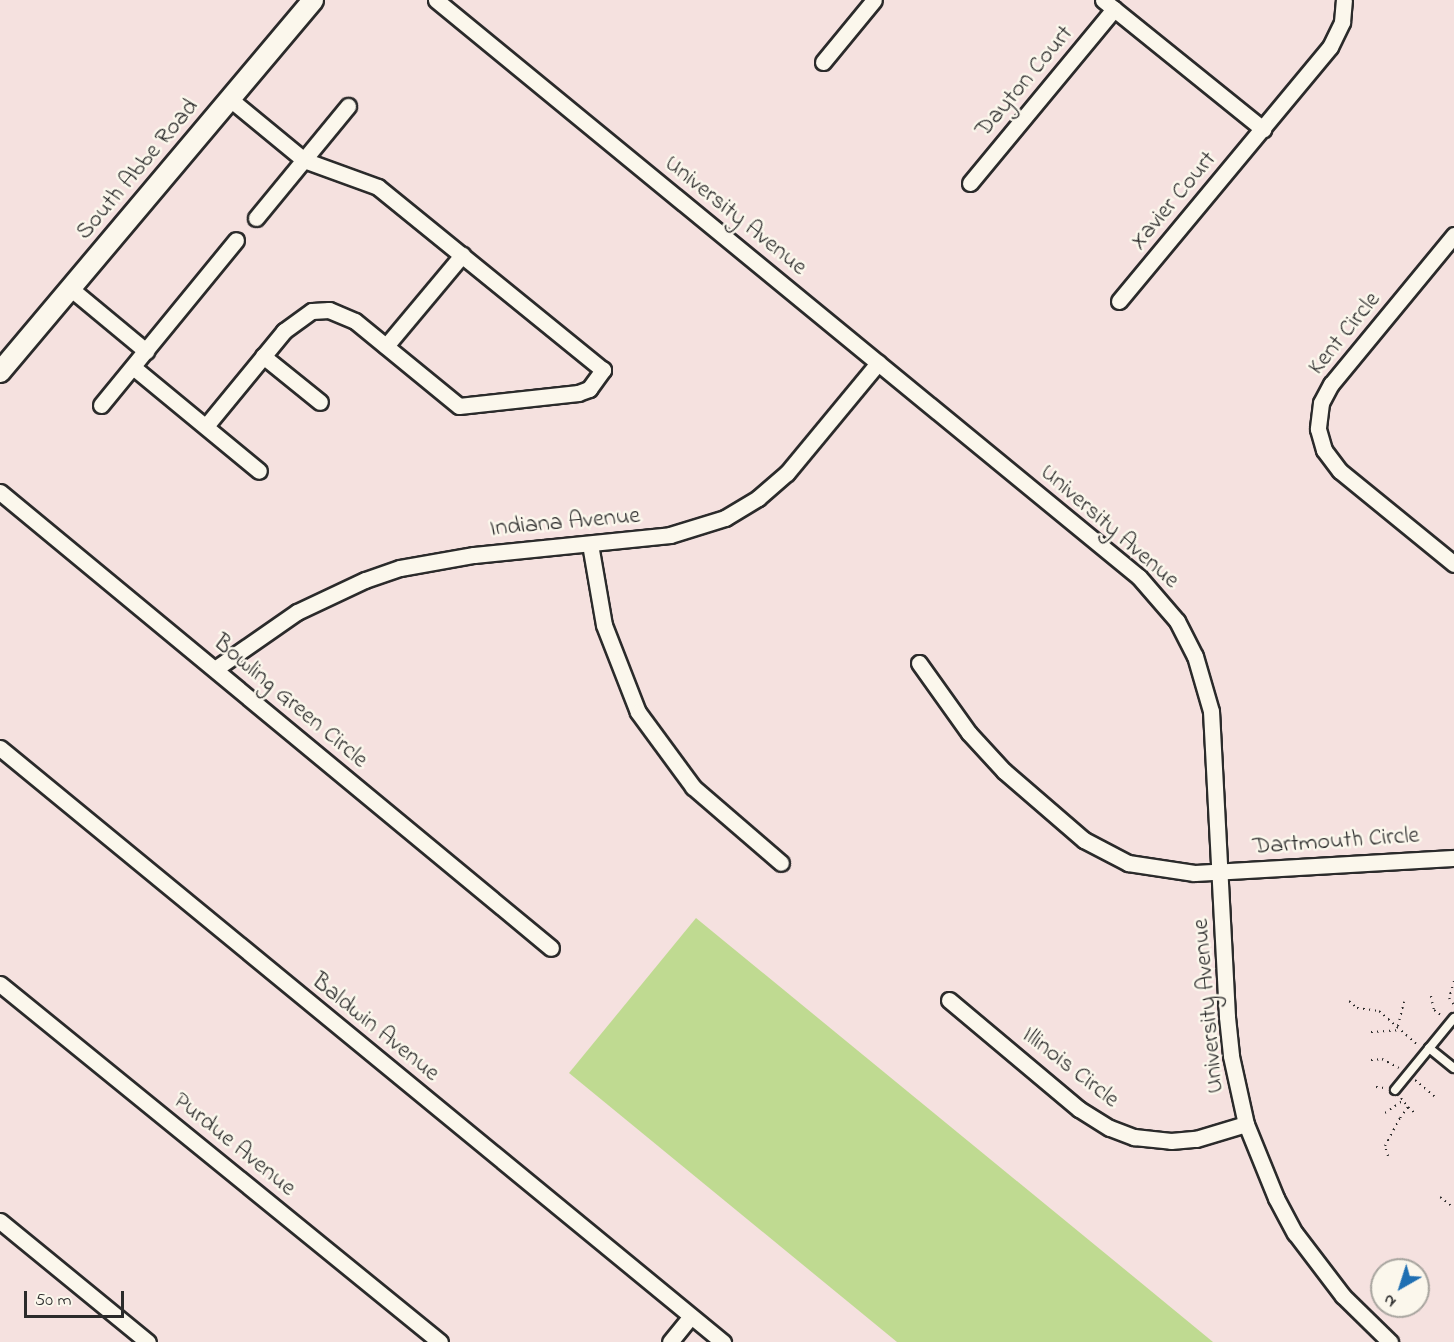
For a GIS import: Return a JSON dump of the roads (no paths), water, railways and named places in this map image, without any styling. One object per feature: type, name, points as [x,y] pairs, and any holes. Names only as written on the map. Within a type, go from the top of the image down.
[{"type":"street","name":"South Abbe Road","points":[[0,372],[314,0]]},
{"type":"street","name":"University Avenue","points":[[436,0],[1139,577],[1177,621],[1202,674],[1210,711],[1230,1046],[1246,1124],[1276,1198],[1295,1233],[1343,1296],[1390,1342]]},
{"type":"street","points":[[823,62],[874,0]]},
{"type":"street","name":"Xavier Court","points":[[1119,301],[1330,47],[1342,22],[1344,0]]},
{"type":"street","points":[[1108,5],[1263,129]]},
{"type":"street","name":"Dayton Court","points":[[970,183],[1108,5]]},
{"type":"street","points":[[206,426],[292,322],[320,311],[342,313],[459,406],[556,396],[589,389],[603,370],[378,187],[304,160],[230,99]]},
{"type":"street","points":[[256,218],[348,106]]},
{"type":"street","name":"Kent Circle","points":[[1454,236],[1326,393],[1318,429],[1324,450],[1340,471],[1454,564]]},
{"type":"street","points":[[102,405],[237,240]]},
{"type":"street","points":[[386,346],[462,255]]},
{"type":"street","points":[[70,288],[146,351]]},
{"type":"street","points":[[264,356],[321,402]]},
{"type":"street","name":"Indiana Avenue","points":[[215,669],[297,612],[374,577],[437,560],[689,531],[742,508],[787,473],[878,363]]},
{"type":"street","points":[[133,367],[259,471]]},
{"type":"street","name":"Bowling Green Circle","points":[[0,492],[551,948]]},
{"type":"street","points":[[590,544],[604,625],[638,712],[693,786],[781,863]]},
{"type":"street","name":"Dartmouth Circle","points":[[919,663],[969,733],[1004,771],[1084,840],[1144,867],[1177,873],[1220,872],[1454,858]]},
{"type":"street","name":"Baldwin Avenue","points":[[0,748],[723,1342]]},
{"type":"street","name":"Purdue Avenue","points":[[0,984],[440,1342]]},
{"type":"street","name":"Illinois Circle","points":[[949,1000],[1079,1108],[1110,1128],[1134,1137],[1171,1141],[1196,1139],[1246,1124]]},
{"type":"street","points":[[0,1221],[148,1342]]},
{"type":"street","points":[[670,1342],[691,1316]]},
{"type":"lane","points":[[1395,1090],[1454,1018]]},
{"type":"lane","points":[[1429,1048],[1454,1068]]}]
